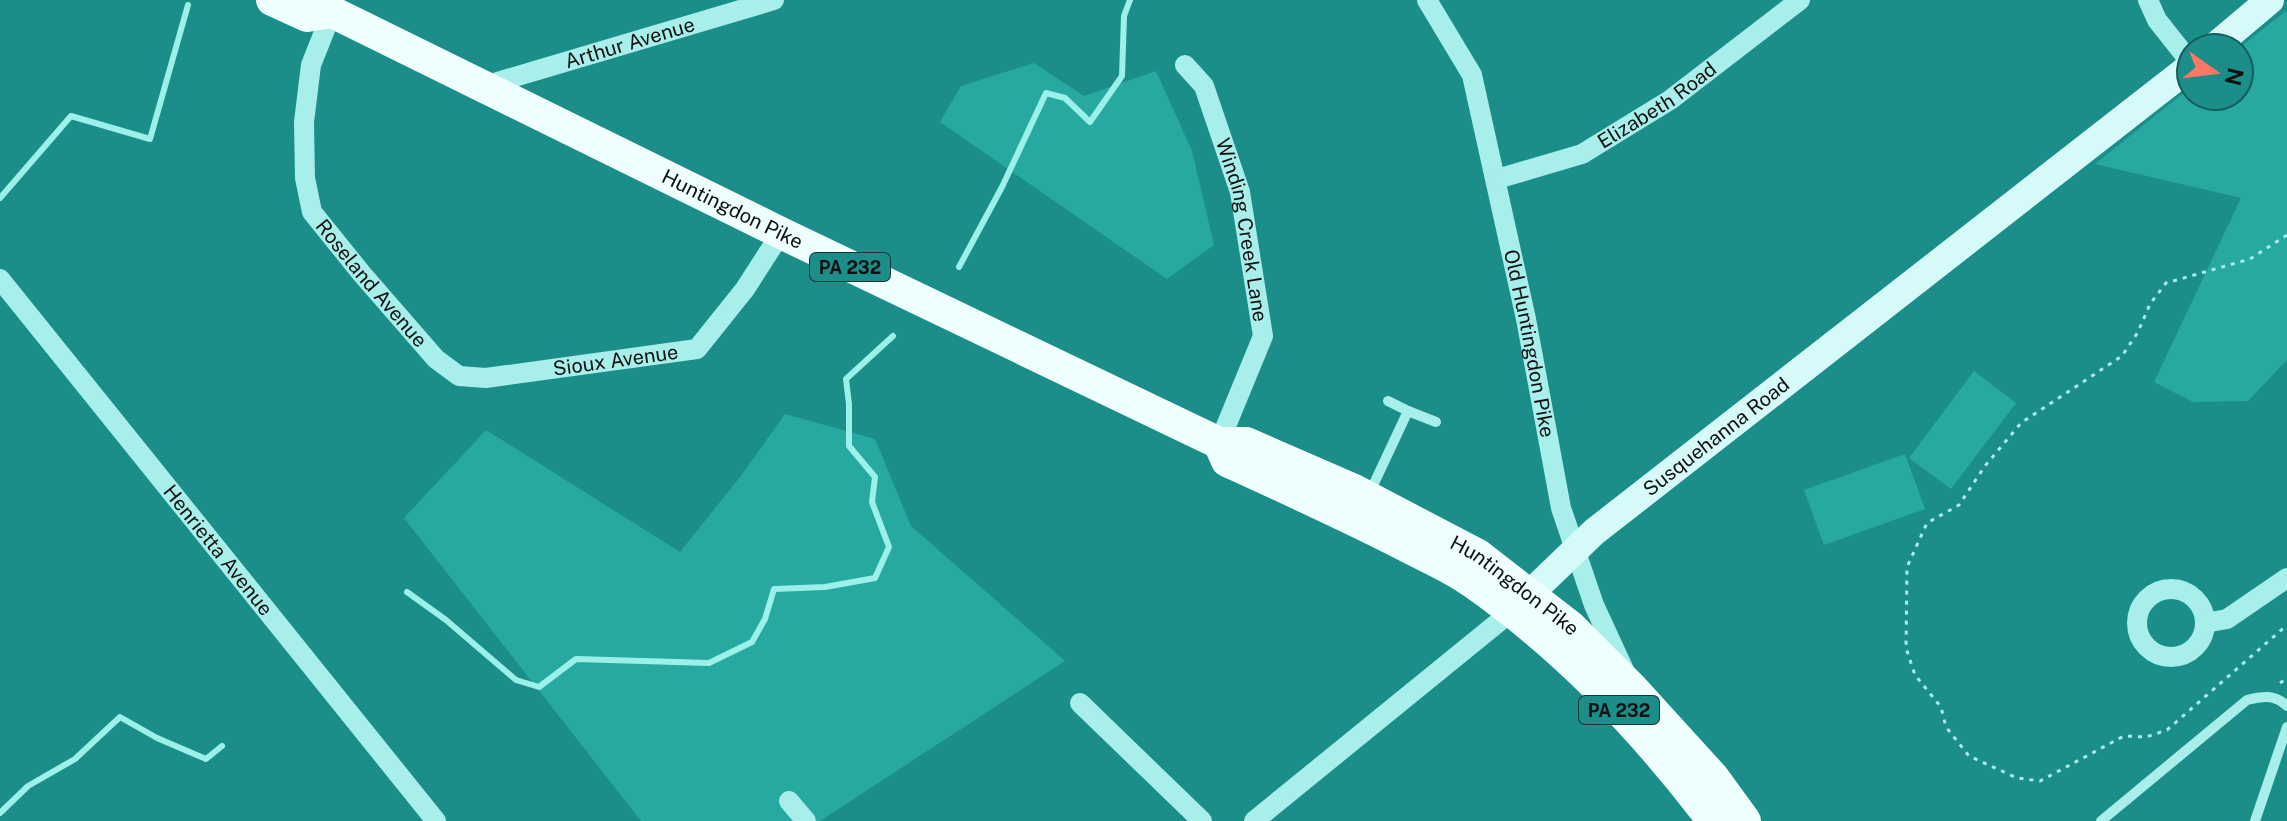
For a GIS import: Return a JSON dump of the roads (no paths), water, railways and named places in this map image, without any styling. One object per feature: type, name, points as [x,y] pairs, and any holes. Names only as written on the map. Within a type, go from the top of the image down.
[{"type":"main road","name":"Huntingdon Pike","points":[[272,0],[307,16],[327,6],[781,233],[1219,443],[1246,443],[1367,497],[1478,555],[1553,645],[1612,703],[1689,789],[1713,821]]},
{"type":"main road","points":[[2232,32],[2270,0]]},
{"type":"main road","name":"Susquehanna Road","points":[[1520,602],[1573,549],[2175,77]]},
{"type":"main road","name":"Huntingdon Pike","points":[[1219,443],[1227,461],[1347,515],[1470,580],[1571,627],[1713,777],[1745,821]]},
{"type":"street","name":"Old Huntingdon Pike","points":[[1427,0],[1472,75],[1526,319],[1561,508],[1594,605],[1632,688]]},
{"type":"street","name":"Elizabeth Road","points":[[1497,179],[1582,154],[1670,100],[1800,0]]},
{"type":"street","points":[[2148,0],[2157,20],[2175,43]]},
{"type":"street","name":"Arthur Avenue","points":[[484,86],[762,1]]},
{"type":"street","name":"Roseland Avenue","points":[[327,6],[311,65],[304,122],[305,178],[312,212],[436,359],[459,376],[486,378]]},
{"type":"street","name":"Winding Creek Lane","points":[[1185,65],[1204,86],[1240,192],[1263,336],[1219,443]]},
{"type":"street","name":"Sioux Avenue","points":[[486,378],[697,349],[745,289],[781,233]]},
{"type":"street","name":"Henrietta Avenue","points":[[0,279],[436,821]]},
{"type":"street","points":[[2205,623],[2227,619],[2287,578]]},
{"type":"street","name":"Susquehanna Road","points":[[1254,821],[1520,602]]},
{"type":"street","points":[[1080,703],[1202,821]]},
{"type":"street","points":[[789,801],[806,821]]},
{"type":"lane","points":[[1388,401],[1436,422]]},
{"type":"lane","points":[[1367,497],[1408,411]]},
{"type":"lane","points":[[2101,821],[2247,700],[2264,695],[2287,706]]},
{"type":"lane","points":[[2255,821],[2287,727]]},
{"type":"waterway","points":[[959,267],[1002,187],[1046,93],[1065,98],[1090,122],[1122,76],[1124,16],[1130,0]]},
{"type":"waterway","points":[[0,198],[71,116],[150,139],[188,5]]},
{"type":"waterway","points":[[407,592],[446,620],[516,680],[539,687],[576,659],[709,663],[752,642],[765,619],[774,589],[825,587],[875,578],[889,547],[872,502],[875,477],[849,446],[846,379],[893,336]]},
{"type":"waterway","points":[[0,813],[28,786],[75,759],[120,717],[157,738],[206,759],[222,746]]}]
